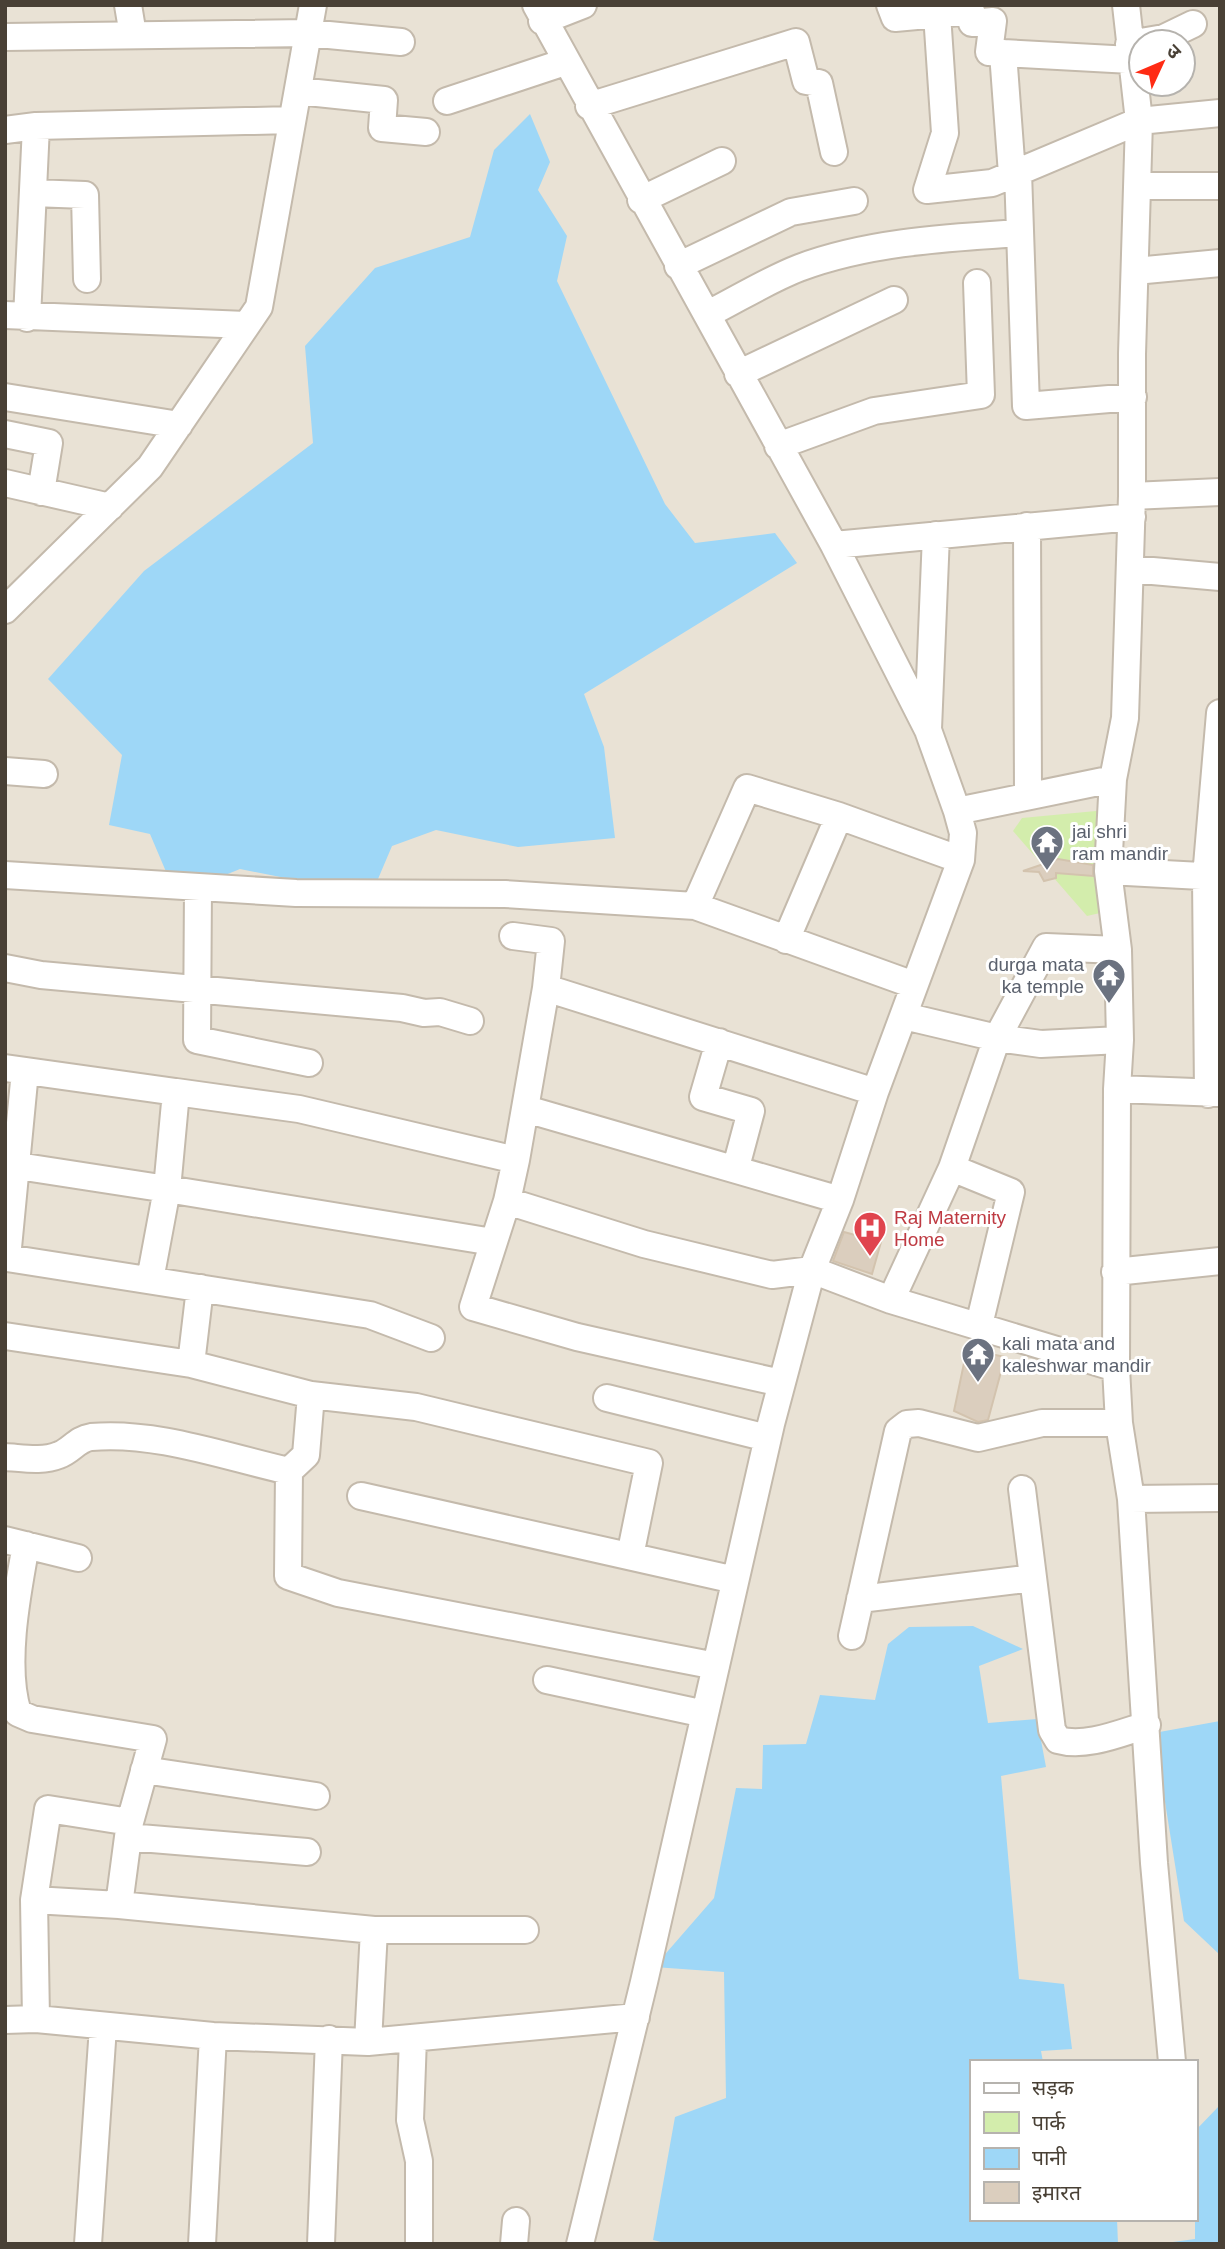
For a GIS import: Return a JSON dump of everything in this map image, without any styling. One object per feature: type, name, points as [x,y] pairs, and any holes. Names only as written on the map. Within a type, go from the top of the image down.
[{"type":"street","points":[[128,5],[133,35]]},
{"type":"street","points":[[5,610],[150,467],[258,307],[313,5]]},
{"type":"street","points":[[580,2244],[636,2017],[781,1383],[812,1269],[840,1200],[875,1092],[961,860],[963,833],[928,730],[834,545],[539,13],[583,5]]},
{"type":"street","points":[[890,5],[895,18],[971,10],[972,23],[993,21],[989,52],[1127,52]]},
{"type":"street","points":[[1126,5],[1128,28]]},
{"type":"street","points":[[937,14],[945,133],[927,190],[992,183],[1139,121],[1220,113]]},
{"type":"street","points":[[1184,28],[1193,24]]},
{"type":"street","points":[[5,37],[308,33],[401,42]]},
{"type":"street","points":[[589,106],[796,42],[806,81],[819,83],[834,152]]},
{"type":"street","points":[[1003,53],[1020,233],[1026,406]]},
{"type":"street","points":[[447,100],[565,62]]},
{"type":"street","points":[[298,91],[384,100],[382,128],[426,132]]},
{"type":"street","points":[[1136,98],[1139,121],[1138,186],[1125,718],[1112,779],[1108,871],[1118,950],[1120,1040],[1117,1088],[1116,1368],[1119,1423],[1131,1499],[1154,1863],[1172,2060]]},
{"type":"street","points":[[5,130],[36,126],[292,120]]},
{"type":"street","points":[[36,126],[33,193],[16,317],[246,325]]},
{"type":"street","points":[[641,200],[722,161]]},
{"type":"street","points":[[1138,186],[1220,186]]},
{"type":"street","points":[[33,193],[85,195],[87,279]]},
{"type":"street","points":[[678,267],[791,212],[854,201]]},
{"type":"street","points":[[708,314],[799,268],[855,252],[953,237],[1020,233]]},
{"type":"street","points":[[1135,271],[1220,263]]},
{"type":"street","points":[[977,283],[981,395]]},
{"type":"street","points":[[738,374],[894,300]]},
{"type":"street","points":[[778,446],[874,411],[981,395],[1026,406],[1132,397]]},
{"type":"street","points":[[5,397],[179,425]]},
{"type":"street","points":[[5,434],[49,443],[41,492]]},
{"type":"street","points":[[5,484],[110,507]]},
{"type":"street","points":[[834,545],[1027,526],[1220,492]]},
{"type":"street","points":[[1027,526],[1028,794]]},
{"type":"street","points":[[928,730],[936,535]]},
{"type":"street","points":[[1130,569],[1220,577]]},
{"type":"street","points":[[1117,1088],[1214,1093],[1213,877],[1220,713]]},
{"type":"street","points":[[5,771],[44,774]]},
{"type":"street","points":[[957,811],[1028,794],[1112,779]]},
{"type":"street","points":[[695,906],[747,788],[839,816],[961,860]]},
{"type":"street","points":[[786,940],[839,816]]},
{"type":"street","points":[[1108,871],[1213,877]]},
{"type":"street","points":[[5,875],[296,893],[505,894],[695,906],[914,985]]},
{"type":"street","points":[[198,887],[197,1040],[309,1063]]},
{"type":"street","points":[[513,936],[551,941],[547,988],[507,1201],[473,1307],[577,1337],[781,1383]]},
{"type":"street","points":[[891,1300],[952,1168],[997,1038],[1046,947],[1118,950]]},
{"type":"street","points":[[5,968],[41,975],[402,1008],[424,1013],[440,1012],[470,1021]]},
{"type":"street","points":[[547,988],[875,1092]]},
{"type":"street","points":[[904,1016],[997,1038],[1041,1044],[1120,1040]]},
{"type":"street","points":[[719,1042],[703,1097],[751,1111],[736,1167]]},
{"type":"street","points":[[431,1338],[370,1315],[6,1258],[15,1070],[299,1109],[516,1160]]},
{"type":"street","points":[[150,1280],[167,1189],[176,1092]]},
{"type":"street","points":[[526,1109],[736,1167],[840,1200]]},
{"type":"street","points":[[10,1165],[494,1242]]},
{"type":"street","points":[[952,1168],[1011,1192],[979,1325]]},
{"type":"street","points":[[507,1201],[644,1244],[772,1275],[812,1269],[891,1300],[1116,1368]]},
{"type":"street","points":[[1115,1272],[1220,1261]]},
{"type":"street","points":[[191,1364],[200,1288]]},
{"type":"street","points":[[5,1336],[191,1364],[311,1395],[416,1407],[649,1463],[630,1556]]},
{"type":"street","points":[[311,1395],[306,1455],[289,1471],[288,1576],[338,1593],[716,1667]]},
{"type":"street","points":[[607,1398],[767,1438]]},
{"type":"street","points":[[852,1636],[898,1431],[907,1424],[919,1423],[978,1438],[1042,1423],[1119,1423]]},
{"type":"street","points":[[5,1457],[47,1459],[62,1454],[73,1444],[88,1437],[118,1438],[153,1441],[289,1471]]},
{"type":"street","points":[[1022,1489],[1052,1730],[1058,1740],[1087,1741],[1147,1725]]},
{"type":"street","points":[[361,1496],[735,1580]]},
{"type":"street","points":[[1131,1499],[1220,1498]]},
{"type":"street","points":[[78,1558],[16,1543],[9,1608],[13,1698],[18,1713],[32,1719],[153,1738],[129,1830],[119,1905]]},
{"type":"street","points":[[860,1599],[1033,1578]]},
{"type":"street","points":[[547,1681],[705,1714]]},
{"type":"street","points":[[144,1770],[316,1796]]},
{"type":"street","points":[[36,2020],[34,1900],[48,1809],[129,1830],[307,1852]]},
{"type":"street","points":[[34,1900],[119,1905],[373,1930],[526,1930]]},
{"type":"street","points":[[368,2042],[373,1930]]},
{"type":"street","points":[[5,2020],[36,2020],[213,2036],[368,2042],[636,2017]]},
{"type":"street","points":[[88,2244],[103,2027]]},
{"type":"street","points":[[202,2244],[213,2036]]},
{"type":"street","points":[[413,2038],[410,2120],[419,2161],[419,2244]]},
{"type":"street","points":[[321,2244],[329,2039]]},
{"type":"shaded area","points":[[5,5],[1220,5],[1220,2244],[5,2244]]},
{"type":"green space","points":[[1117,809],[1100,913],[1087,916],[1013,831],[1022,818]]},
{"type":"water","points":[[530,114],[550,162],[538,190],[567,236],[557,281],[665,504],[695,543],[775,533],[797,563],[584,694],[604,747],[615,838],[518,847],[436,830],[392,846],[378,879],[326,886],[240,869],[203,884],[167,874],[150,834],[109,825],[122,755],[48,679],[144,571],[313,443],[305,346],[375,268],[470,237],[494,150]]},
{"type":"water","points":[[973,1626],[1023,1649],[979,1666],[988,1723],[1037,1719],[1046,1767],[1001,1776],[1019,1979],[1064,1984],[1072,2049],[1041,2051],[1043,2060],[970,2060],[970,2221],[1117,2221],[1118,2244],[669,2244],[653,2240],[675,2117],[726,2098],[724,1972],[654,1967],[714,1898],[736,1788],[762,1789],[763,1745],[806,1744],[820,1695],[875,1700],[888,1644],[909,1627]]},
{"type":"water","points":[[1220,1721],[1220,1955],[1184,1921],[1154,1733]]},
{"type":"water","points":[[1220,2105],[1220,2244],[1158,2244],[1195,2239],[1197,2129]]},
{"type":"building","points":[[1058,859],[1093,865],[1093,876],[1056,873],[1056,878],[1044,881],[1039,872],[1023,871]]},
{"type":"building","points":[[844,1232],[881,1242],[872,1274],[833,1261]]},
{"type":"building","name":"kali mata and kaleshwar mandir","points":[[967,1349],[1005,1357],[988,1420],[978,1422],[954,1411]]},
{"type":"place","name":"jai shri ram mandir","points":[[1047,872]]},
{"type":"place","name":"durga mata ka temple","points":[[1109,1005]]},
{"type":"place","name":"Raj Maternity Home","points":[[870,1258]]},
{"type":"place","name":"kali mata and kaleshwar mandir","points":[[978,1384]]}]
